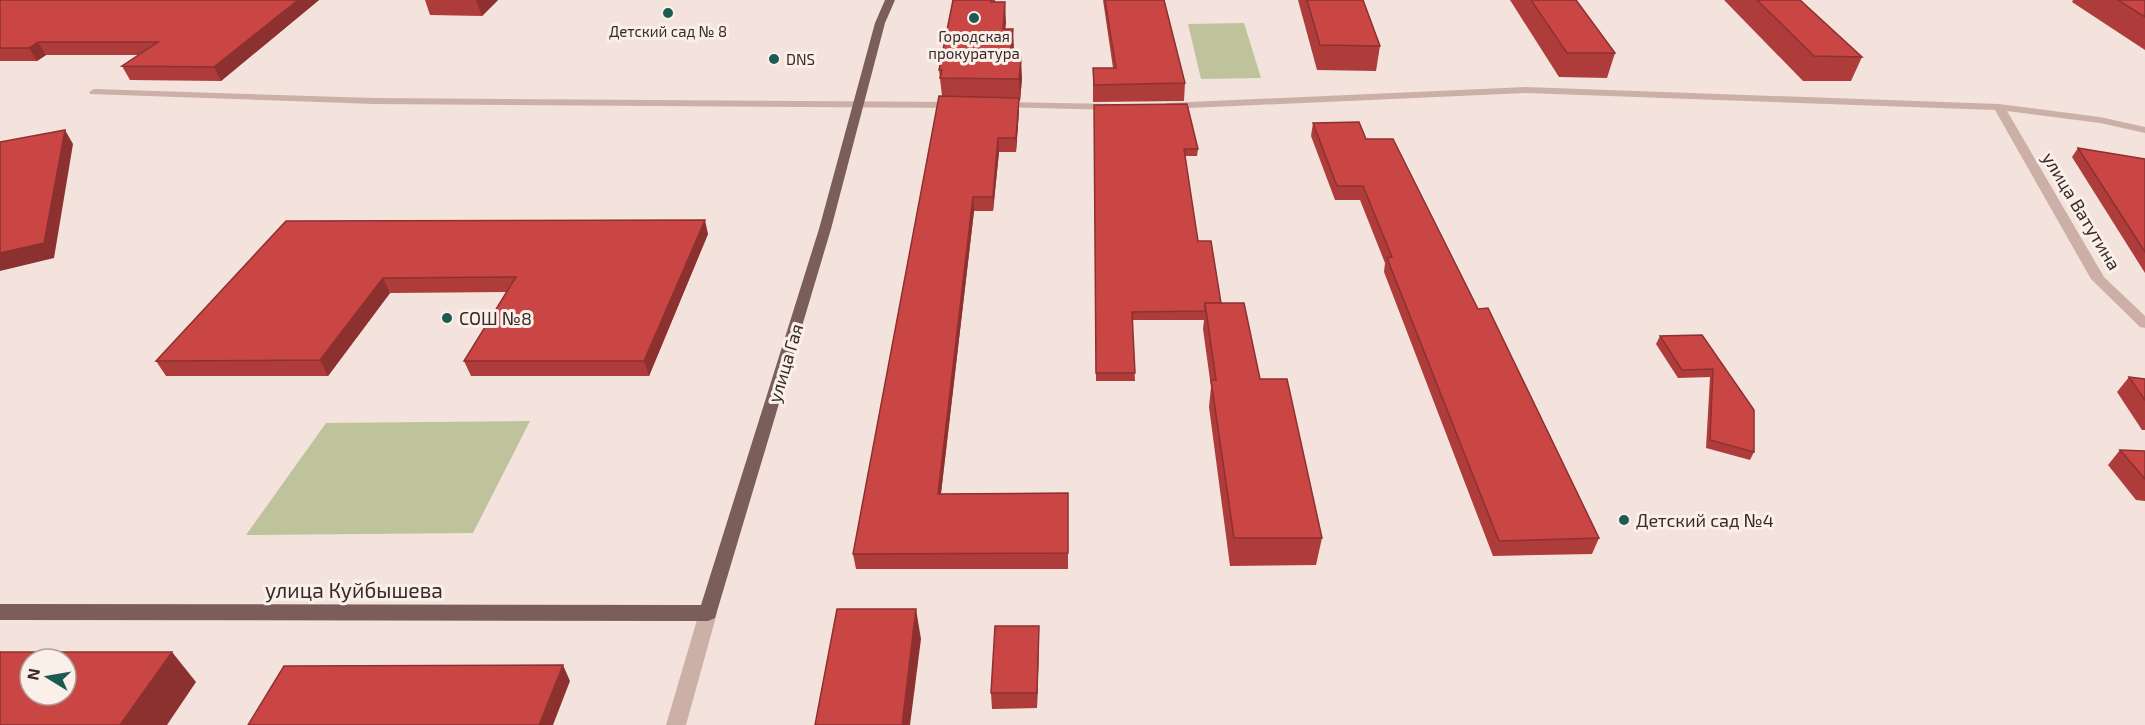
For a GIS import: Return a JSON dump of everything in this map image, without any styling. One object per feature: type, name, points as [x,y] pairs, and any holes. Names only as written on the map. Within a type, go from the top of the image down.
[{"type":"main road","name":"улица Гая","points":[[708,613],[825,229],[880,23],[890,0]]},
{"type":"main road","name":"улица Куйбышева","points":[[0,612],[708,613]]},
{"type":"street","points":[[1158,107],[1526,90],[1999,106],[2100,120],[2145,130]]},
{"type":"street","points":[[94,92],[410,102],[860,103],[1123,108]]},
{"type":"street","name":"улица Ватутина","points":[[1999,106],[2098,279],[2145,324]]},
{"type":"street","name":"улица Гая","points":[[676,725],[708,613]]},
{"type":"green space","points":[[1244,23],[1261,78],[1201,79],[1188,24]]},
{"type":"green space","points":[[530,421],[473,533],[246,535],[326,423]]},
{"type":"building","points":[[0,0],[298,0],[214,67],[122,66],[158,42],[38,42],[29,48],[0,48]]},
{"type":"building","points":[[953,0],[1005,2],[1003,29],[1013,29],[1010,57],[1021,57],[1019,79],[940,78],[942,70],[939,70]]},
{"type":"building","points":[[1105,0],[1164,0],[1185,83],[1094,85],[1093,68],[1116,68]]},
{"type":"building","points":[[1307,0],[1363,0],[1380,46],[1320,45]]},
{"type":"building","points":[[1531,0],[1576,0],[1615,53],[1567,53]]},
{"type":"building","points":[[1757,0],[1800,0],[1862,57],[1814,56]]},
{"type":"building","points":[[2118,0],[2145,0],[2145,17]]},
{"type":"building","points":[[939,96],[1019,98],[1016,138],[998,138],[993,197],[973,197],[938,494],[1068,493],[1068,553],[853,554]]},
{"type":"building","points":[[1187,104],[1198,149],[1184,149],[1198,241],[1211,241],[1221,303],[1205,303],[1205,311],[1132,312],[1135,373],[1096,373],[1094,105]]},
{"type":"building","points":[[1359,122],[1366,139],[1393,139],[1478,309],[1488,308],[1599,538],[1499,541],[1387,258],[1392,257],[1363,186],[1337,186],[1313,123]]},
{"type":"building","points":[[65,130],[44,243],[0,253],[0,142]]},
{"type":"building","points":[[2078,148],[2145,159],[2145,252]]},
{"type":"building","points":[[705,220],[644,361],[464,361],[516,277],[383,278],[320,360],[156,361],[286,221]]},
{"type":"building","points":[[1205,303],[1244,303],[1260,379],[1287,379],[1322,538],[1234,538],[1211,380],[1216,380]]},
{"type":"building","points":[[1702,335],[1754,410],[1754,452],[1710,440],[1713,369],[1682,370],[1660,336]]},
{"type":"building","points":[[2129,377],[2145,379],[2145,400]]},
{"type":"building","points":[[2120,450],[2145,451],[2145,479]]},
{"type":"building","points":[[837,609],[916,609],[902,725],[815,725]]},
{"type":"building","points":[[995,626],[1039,626],[1037,693],[991,693]]},
{"type":"building","points":[[0,652],[18,652],[18,707],[78,707],[78,652],[172,652],[120,725],[0,725]]},
{"type":"building","points":[[563,665],[539,725],[248,725],[284,666]]},
{"type":"place","name":"Детский сад № 8","points":[[668,13]]},
{"type":"place","name":"Городская прокуратура","points":[[974,18]]},
{"type":"place","name":"DNS","points":[[774,59]]},
{"type":"place","name":"СОШ №8","points":[[447,318]]},
{"type":"place","name":"Детский сад №4","points":[[1624,520]]}]
